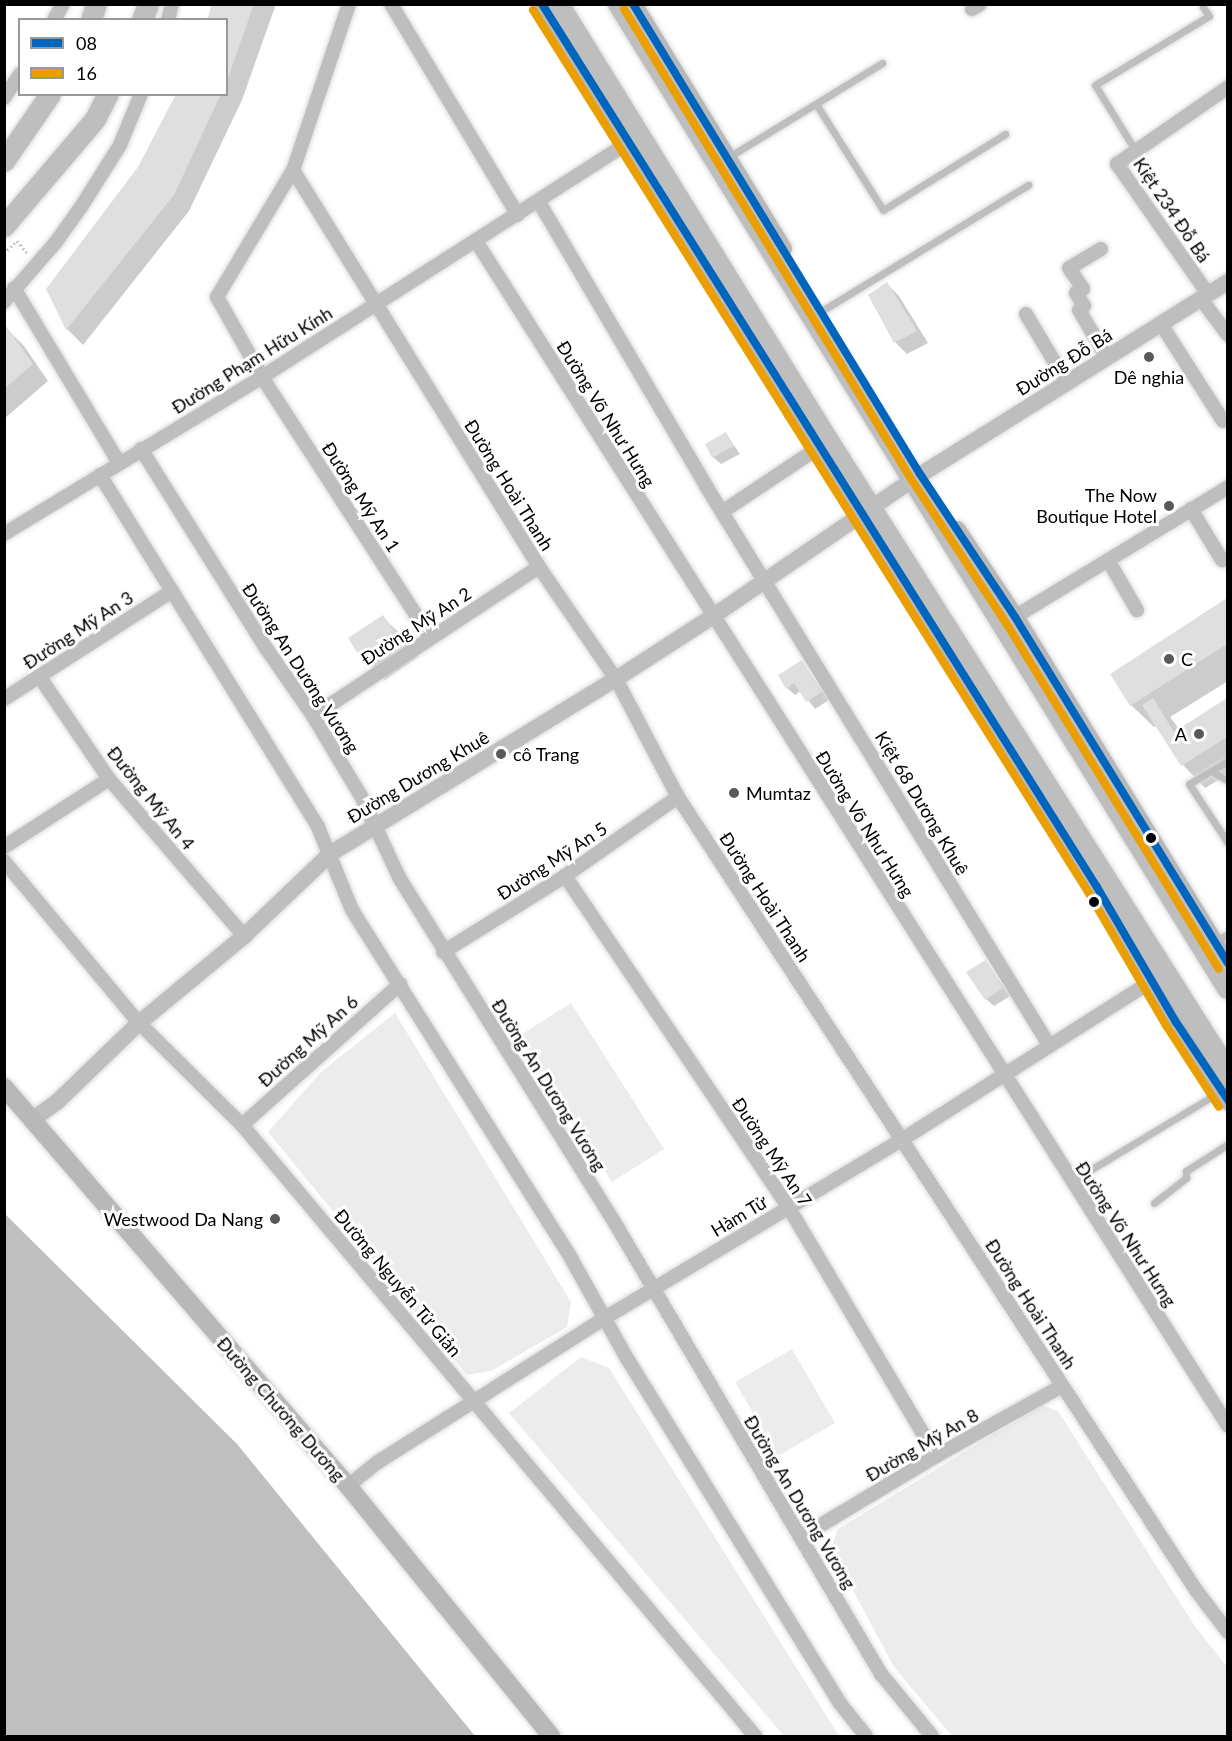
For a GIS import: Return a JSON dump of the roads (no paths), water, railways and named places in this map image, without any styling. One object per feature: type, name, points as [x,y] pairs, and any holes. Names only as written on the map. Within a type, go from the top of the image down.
[{"type":"highway","points":[[558,4],[823,433],[867,511],[1225,1088]]},
{"type":"highway","points":[[619,4],[723,161],[916,477],[934,515],[1009,621],[1215,942],[1227,988]]},
{"type":"main road","points":[[542,4],[818,448],[867,511]]},
{"type":"main road","points":[[633,4],[723,161]]},
{"type":"main road","points":[[4,161],[49,96]]},
{"type":"main road","points":[[11,234],[95,119],[107,96]]},
{"type":"main road","points":[[916,477],[1009,621]]},
{"type":"main road","points":[[1215,942],[1227,964]]},
{"type":"main road","name":"Đường Chương Dương","points":[[4,1088],[348,1486],[551,1737]]},
{"type":"street","points":[[55,18],[63,4]]},
{"type":"street","points":[[293,170],[349,4]]},
{"type":"street","points":[[391,4],[518,215]]},
{"type":"street","points":[[4,98],[18,78]]},
{"type":"street","name":"Kiệt 234 Đỗ Bá","points":[[1205,297],[1117,164],[1227,87]]},
{"type":"street","points":[[4,302],[56,242],[81,207],[120,145],[140,96]]},
{"type":"street","name":"Đường Phạm Hữu Kính","points":[[4,534],[262,377],[627,144]]},
{"type":"street","name":"Đường Hoài Thanh","points":[[293,170],[539,567],[616,679],[678,797],[1196,1590],[1227,1632]]},
{"type":"street","name":"Đường Mỹ An 1","points":[[293,170],[217,297],[262,377],[430,638]]},
{"type":"street","points":[[539,202],[765,581]]},
{"type":"street","name":"Đường Võ Như Hưng","points":[[476,241],[712,617],[1071,1181],[1225,1418]]},
{"type":"street","points":[[1101,249],[1069,268],[1083,289],[1076,293],[1084,306],[1079,310],[1107,358]]},
{"type":"street","name":"Đường Đỗ Bá","points":[[867,511],[916,477],[1227,282]]},
{"type":"street","points":[[14,288],[119,463]]},
{"type":"street","points":[[1205,297],[1227,335]]},
{"type":"street","points":[[1026,314],[1067,383]]},
{"type":"street","points":[[1161,324],[1223,421]]},
{"type":"street","points":[[722,512],[818,448]]},
{"type":"street","name":"Đường An Dương Vương","points":[[141,449],[266,648],[313,716],[375,825],[399,879],[654,1289],[676,1330],[881,1674],[932,1737]]},
{"type":"street","points":[[100,475],[318,827],[352,910],[572,1260],[628,1360],[839,1702],[866,1737]]},
{"type":"street","points":[[1009,621],[1227,487]]},
{"type":"street","points":[[1191,509],[1222,561]]},
{"type":"street","name":"Đường Dương Khuê","points":[[32,1120],[58,1101],[139,1023],[244,936],[330,854],[616,679],[712,617],[867,511]]},
{"type":"street","points":[[1108,560],[1137,610]]},
{"type":"street","name":"Đường Mỹ An 2","points":[[313,716],[539,567]]},
{"type":"street","name":"Kiệt 68 Dương Khuê","points":[[765,581],[1049,1045]]},
{"type":"street","name":"Đường Mỹ An 3","points":[[4,699],[172,591]]},
{"type":"street","name":"Đường Mỹ An 4","points":[[39,676],[109,779],[244,936]]},
{"type":"street","points":[[4,847],[109,779]]},
{"type":"street","name":"Đường Mỹ An 5","points":[[443,952],[565,876],[678,797]]},
{"type":"street","name":"Đường Nguyễn Tử Giản","points":[[4,861],[139,1023],[242,1125],[755,1737]]},
{"type":"street","name":"Đường Mỹ An 7","points":[[565,876],[789,1208],[936,1456]]},
{"type":"street","name":"Hàm Tử","points":[[348,1486],[378,1462],[605,1318],[903,1139],[1158,977]]},
{"type":"street","name":"Đường Mỹ An 6","points":[[242,1125],[400,984]]},
{"type":"street","name":"Đường Mỹ An 8","points":[[801,1537],[936,1456],[1062,1386]]},
{"type":"lane","name":"Kiệt 234 Đỗ Bá","points":[[1135,150],[1095,85],[1209,16],[1203,7]]},
{"type":"lane","points":[[723,161],[882,63]]},
{"type":"lane","points":[[816,104],[883,210],[1005,134]]},
{"type":"lane","points":[[817,314],[1028,185]]},
{"type":"lane","points":[[1227,760],[1189,784],[1227,843]]},
{"type":"lane","points":[[1211,771],[1227,781]]},
{"type":"lane","points":[[1071,1181],[1225,1088]]},
{"type":"lane","points":[[1154,1203],[1186,1178],[1186,1172],[1227,1144]]},
{"type":"place","name":"Dê nghia","points":[[1149,357]]},
{"type":"place","name":"The Now Boutique Hotel","points":[[1169,506]]},
{"type":"place","name":"C","points":[[1169,659]]},
{"type":"place","name":"A","points":[[1199,734]]},
{"type":"place","name":"cô Trang","points":[[501,754]]},
{"type":"place","name":"Mumtaz","points":[[734,793]]},
{"type":"place","name":"Westwood Da Nang","points":[[275,1219]]}]
